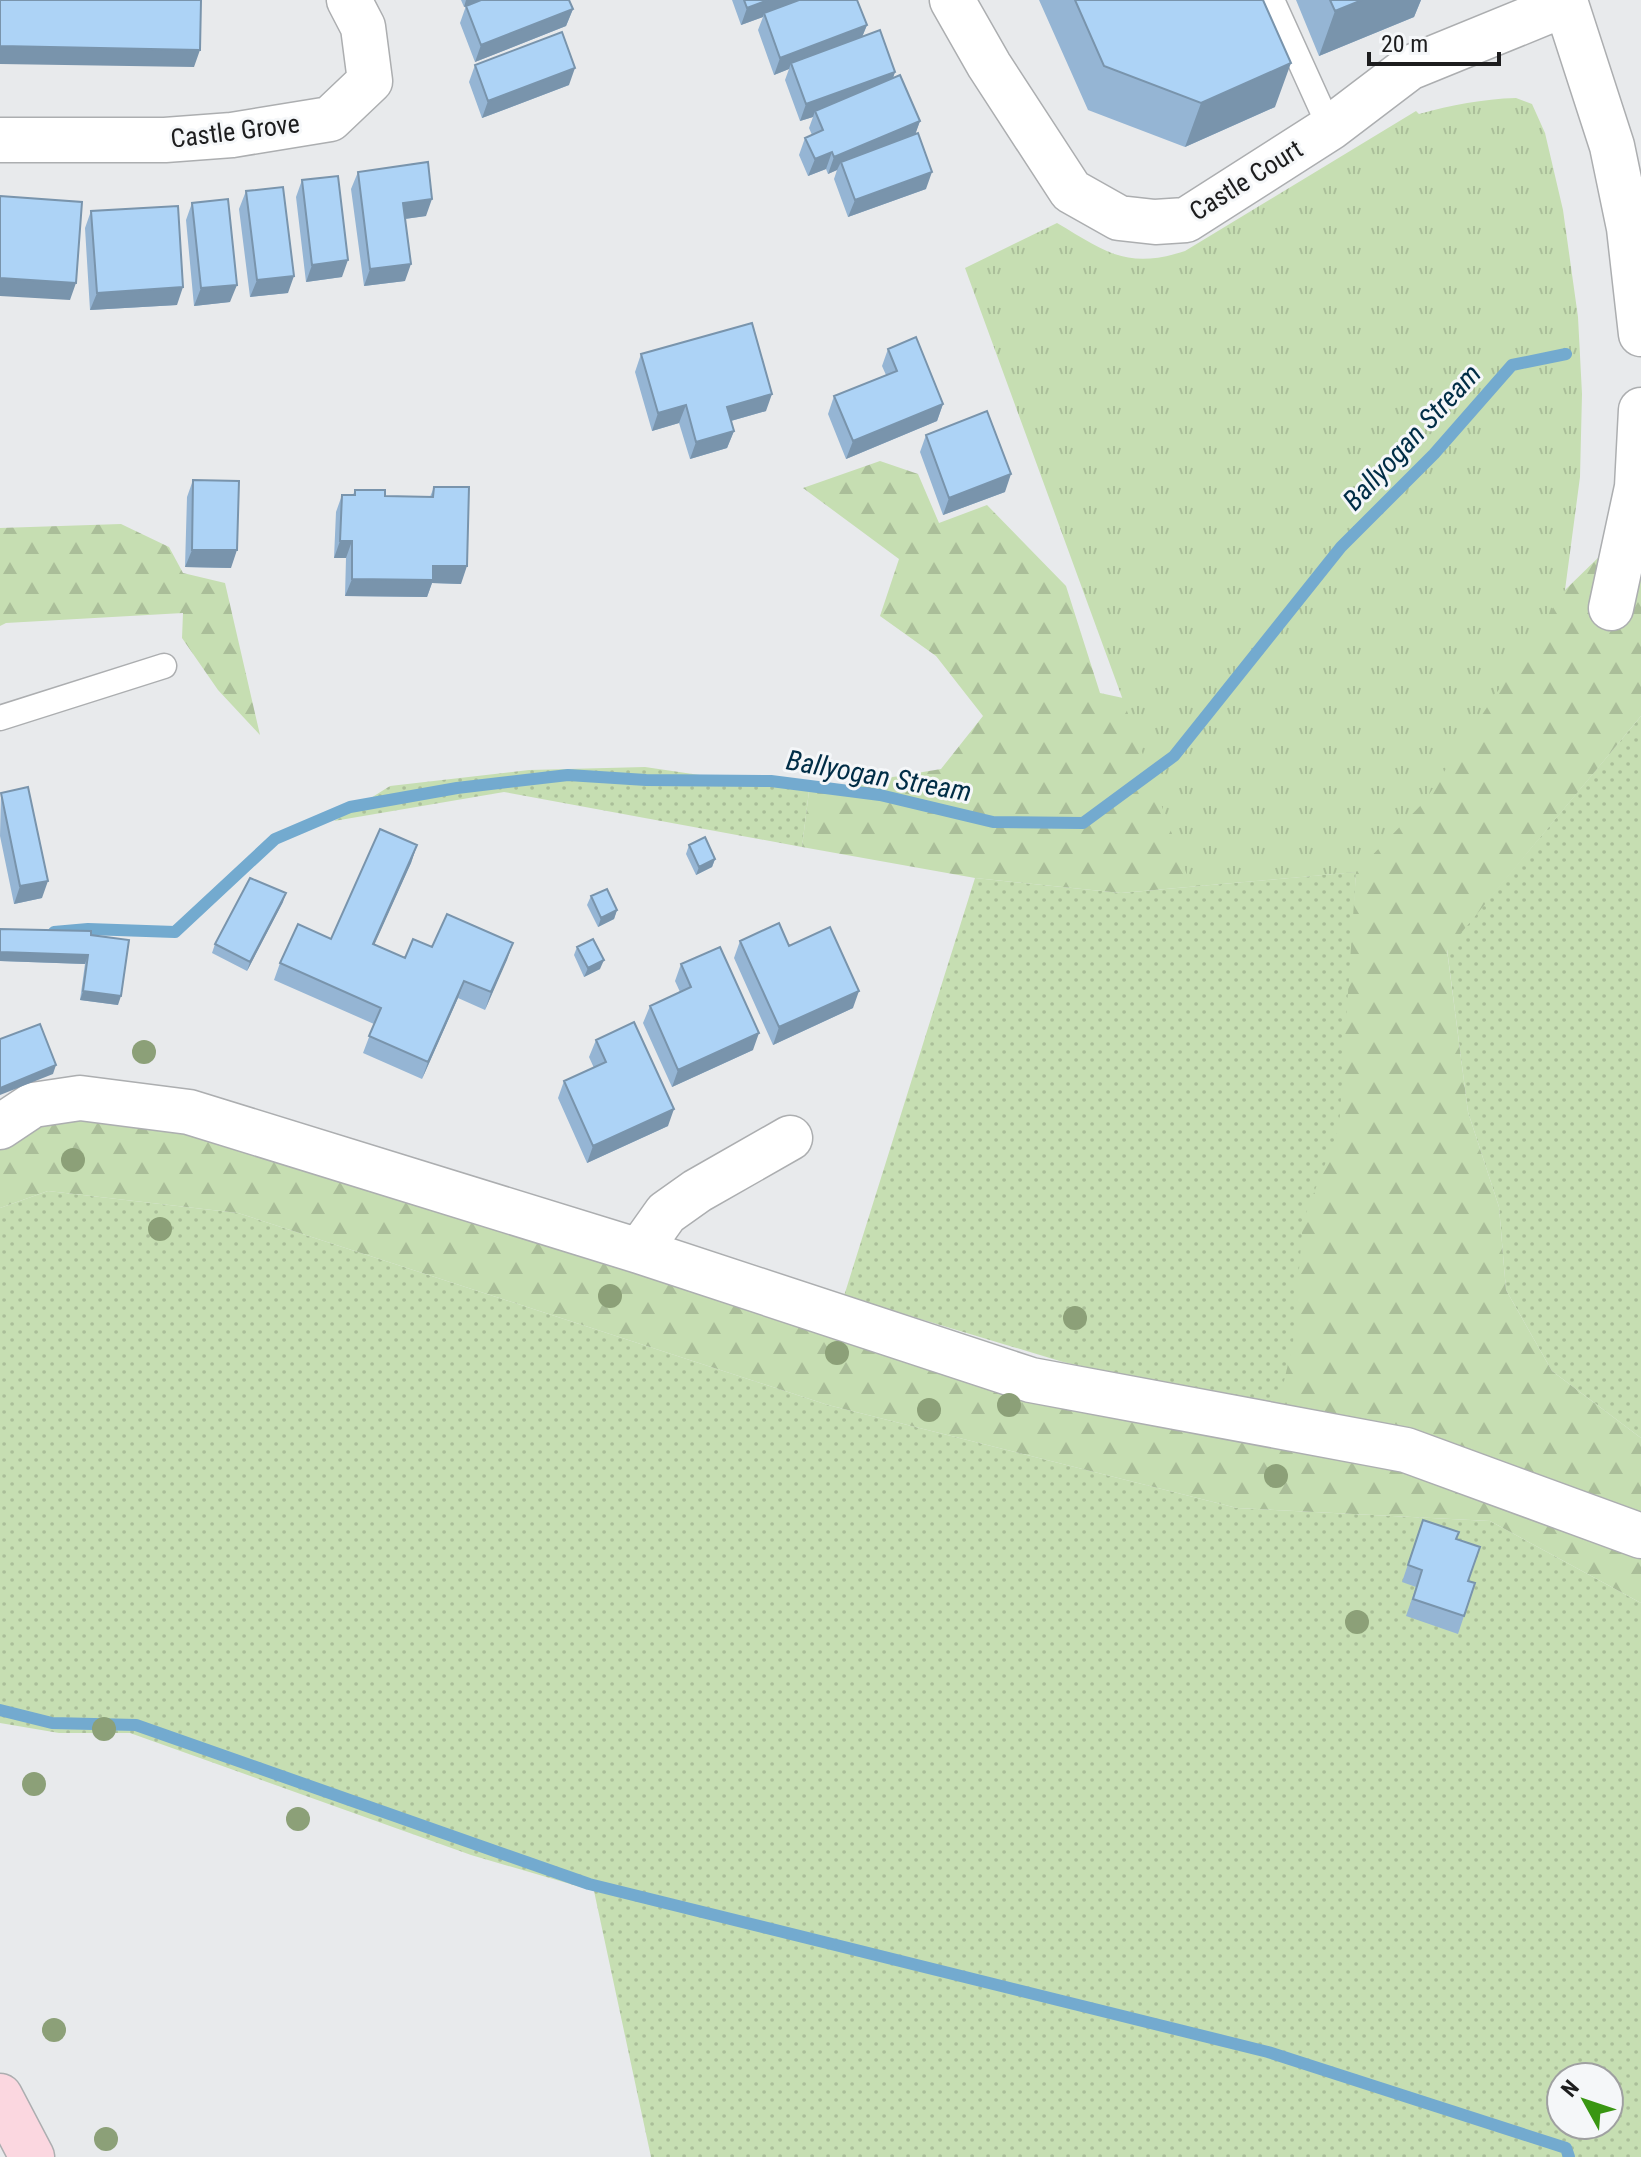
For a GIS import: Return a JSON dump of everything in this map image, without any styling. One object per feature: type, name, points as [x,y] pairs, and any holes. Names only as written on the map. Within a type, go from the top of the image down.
[{"type":"street","name":"Castle Grove","points":[[0,140],[179,139],[232,135],[330,119],[370,81],[363,27],[349,0]]},
{"type":"street","name":"Castle Court","points":[[952,0],[989,65],[1071,191],[1119,218],[1155,222],[1186,220],[1330,128],[1409,68],[1565,2]]},
{"type":"street","points":[[1565,2],[1612,146],[1629,228],[1641,334]]},
{"type":"street","points":[[1611,608],[1637,487],[1641,410]]},
{"type":"street","points":[[0,1127],[33,1105],[80,1098],[189,1112],[639,1251],[1031,1380],[1406,1450],[1641,1536]]},
{"type":"street","points":[[639,1251],[666,1213],[697,1191],[790,1138]]},
{"type":"street","points":[[0,2096],[32,2157]]},
{"type":"lane","points":[[1272,0],[1330,128]]},
{"type":"lane","points":[[0,718],[164,666]]},
{"type":"green space","points":[[1516,98],[1532,104],[1545,133],[1563,210],[1578,317],[1582,394],[1580,477],[1565,590],[1424,802],[1356,872],[1191,886],[965,268],[1057,223],[1118,255],[1147,259],[1185,251],[1416,111],[1419,114],[1467,103]]},
{"type":"green space","points":[[880,461],[918,474],[939,523],[987,505],[1066,586],[1100,693],[1137,701],[1509,632],[1565,590],[1641,516],[1641,716],[1447,950],[1468,1112],[1499,1207],[1506,1290],[1552,1371],[1641,1438],[1641,1603],[1490,1521],[1237,1508],[828,1405],[238,1213],[48,1191],[0,1208],[0,1144],[47,1112],[112,1111],[1269,1445],[1293,1343],[1303,1221],[1339,1128],[1356,872],[1121,893],[975,878],[802,847],[809,791],[941,769],[983,716],[936,656],[880,616],[899,559],[803,488]]},
{"type":"green space","points":[[121,524],[169,547],[183,573],[225,583],[260,735],[218,690],[182,638],[183,613],[6,623],[0,626],[0,528]]},
{"type":"green space","points":[[1641,716],[1641,1438],[1552,1371],[1506,1290],[1499,1207],[1468,1112],[1447,949]]},
{"type":"green space","points":[[645,767],[809,791],[802,847],[504,792],[334,821],[390,786],[529,770]]},
{"type":"green space","points":[[1356,872],[1331,1421],[1063,1362],[844,1296],[975,878],[1121,893]]},
{"type":"green space","points":[[48,1191],[238,1213],[828,1405],[1237,1508],[1490,1521],[1641,1603],[1641,2157],[651,2157],[594,1891],[471,1855],[130,1733],[59,1733],[0,1723],[0,1208]]},
{"type":"building","points":[[0,0],[201,0],[200,50],[0,46]]},
{"type":"building","points":[[481,0],[569,0],[573,9],[481,45],[466,6]]},
{"type":"building","points":[[744,0],[768,0],[747,8]]},
{"type":"building","points":[[799,0],[857,0],[867,25],[780,58],[764,13]]},
{"type":"building","points":[[1075,0],[1263,0],[1291,63],[1201,103],[1104,66]]},
{"type":"building","points":[[1330,0],[1362,0],[1335,11]]},
{"type":"building","points":[[880,30],[895,72],[806,104],[791,63]]},
{"type":"building","points":[[562,32],[575,68],[488,101],[475,65]]},
{"type":"building","points":[[900,75],[920,121],[834,157],[832,152],[815,159],[805,138],[823,130],[815,111]]},
{"type":"building","points":[[918,133],[932,172],[855,200],[841,162]]},
{"type":"building","points":[[428,162],[432,199],[403,203],[411,264],[370,269],[358,172]]},
{"type":"building","points":[[338,176],[348,260],[312,265],[302,180]]},
{"type":"building","points":[[283,187],[294,276],[257,280],[246,191]]},
{"type":"building","points":[[0,196],[82,202],[76,283],[0,278]]},
{"type":"building","points":[[228,199],[237,285],[201,288],[192,203]]},
{"type":"building","points":[[178,206],[183,287],[97,293],[91,211]]},
{"type":"building","points":[[752,323],[772,394],[727,407],[734,431],[696,442],[686,405],[658,413],[641,354]]},
{"type":"building","points":[[916,337],[943,404],[853,441],[834,396],[897,371],[888,349]]},
{"type":"building","points":[[987,411],[1011,474],[949,498],[926,435]]},
{"type":"building","points":[[193,480],[239,481],[237,550],[192,550]]},
{"type":"building","points":[[434,487],[469,487],[467,566],[433,566],[433,580],[352,579],[352,541],[340,541],[342,495],[355,495],[355,490],[385,490],[385,496],[433,497]]},
{"type":"building","points":[[28,787],[48,881],[20,886],[1,793]]},
{"type":"building","points":[[380,829],[417,845],[373,944],[405,958],[413,939],[432,947],[447,914],[513,943],[491,992],[464,981],[428,1062],[369,1036],[381,1008],[280,963],[298,924],[331,939]]},
{"type":"building","points":[[705,837],[715,859],[699,867],[689,845]]},
{"type":"building","points":[[250,878],[286,893],[250,962],[215,944]]},
{"type":"building","points":[[607,889],[617,910],[601,918],[591,896]]},
{"type":"building","points":[[779,923],[789,946],[830,927],[859,991],[779,1027],[740,941]]},
{"type":"building","points":[[0,929],[91,931],[91,935],[129,940],[121,996],[83,991],[88,955],[0,952]]},
{"type":"building","points":[[593,939],[604,960],[588,968],[577,947]]},
{"type":"building","points":[[720,947],[759,1033],[678,1070],[650,1006],[691,987],[681,964]]},
{"type":"building","points":[[634,1022],[674,1109],[593,1146],[564,1081],[606,1062],[596,1040]]},
{"type":"building","points":[[40,1024],[56,1065],[0,1088],[0,1039]]},
{"type":"building","points":[[1423,1520],[1459,1532],[1456,1539],[1480,1547],[1468,1581],[1475,1583],[1464,1616],[1413,1599],[1422,1570],[1408,1565]]},
{"type":"waterway","name":"Ballyogan Stream","points":[[54,932],[88,929],[175,932],[275,839],[350,807],[457,788],[568,775],[646,780],[771,781],[880,795],[993,822],[1083,823],[1174,756],[1341,547],[1434,454],[1512,365],[1566,354]]},
{"type":"waterway","points":[[0,1710],[52,1723],[136,1725],[589,1884],[1268,2052],[1566,2148],[1569,2157]]}]
